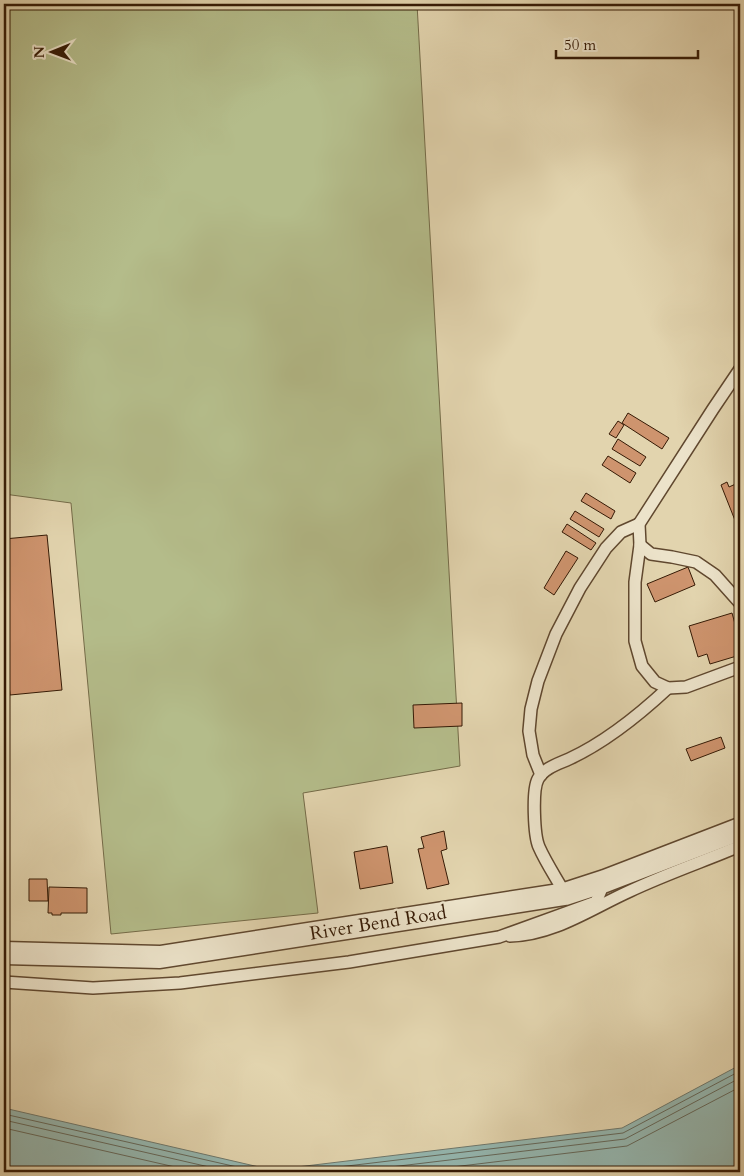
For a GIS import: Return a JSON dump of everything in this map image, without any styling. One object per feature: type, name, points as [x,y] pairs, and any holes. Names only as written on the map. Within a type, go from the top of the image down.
[{"type":"street","name":"River Bend Road","points":[[4,953],[160,957],[565,894],[605,882],[740,829]]},
{"type":"lane","points":[[541,775],[533,755],[529,731],[530,709],[538,681],[556,634],[580,588],[606,548],[621,532],[639,524],[740,369]]},
{"type":"lane","points":[[639,524],[640,545],[635,582],[635,640],[642,666],[654,682],[668,688],[686,687],[740,667]]},
{"type":"lane","points":[[640,545],[651,554],[696,562],[715,576],[740,603]]},
{"type":"lane","points":[[565,894],[538,846],[534,797],[537,780],[543,772],[579,754],[614,732],[647,708],[668,688]]},
{"type":"lane","points":[[4,982],[93,988],[180,983],[349,962],[499,937],[524,936],[560,925],[631,890],[740,846]]},
{"type":"lane","points":[[499,937],[596,902],[605,882]]},
{"type":"green space","points":[[4,4],[417,4],[460,766],[303,793],[318,913],[111,934],[71,503],[4,494]]},
{"type":"water","points":[[740,1065],[740,1172],[4,1172],[4,1108],[272,1170],[622,1128]]},
{"type":"building","points":[[628,413],[669,438],[662,449],[622,423]]},
{"type":"building","points":[[618,421],[624,425],[616,438],[609,434]]},
{"type":"building","points":[[618,439],[646,457],[640,466],[612,449]]},
{"type":"building","points":[[608,456],[636,473],[630,483],[602,465]]},
{"type":"building","points":[[727,482],[729,487],[740,482],[740,533],[721,485]]},
{"type":"building","points":[[586,493],[615,511],[611,519],[581,501]]},
{"type":"building","points":[[575,511],[604,529],[599,537],[570,519]]},
{"type":"building","points":[[567,524],[596,543],[591,550],[562,532]]},
{"type":"building","points":[[47,535],[62,690],[10,695],[4,629],[4,539]]},
{"type":"building","points":[[566,551],[578,558],[554,595],[544,588]]},
{"type":"building","points":[[688,567],[695,585],[655,602],[647,584]]},
{"type":"building","points":[[732,613],[740,642],[740,655],[710,664],[707,654],[698,657],[689,626]]},
{"type":"building","points":[[462,703],[462,726],[414,728],[413,705]]},
{"type":"building","points":[[721,737],[725,748],[691,761],[686,749]]},
{"type":"building","points":[[444,831],[447,849],[441,851],[449,884],[427,889],[418,849],[424,848],[421,837]]},
{"type":"building","points":[[387,846],[393,883],[360,889],[354,852]]},
{"type":"building","points":[[29,879],[47,879],[48,901],[29,901]]},
{"type":"building","points":[[49,887],[87,888],[87,913],[52,915],[52,913],[48,913]]}]
